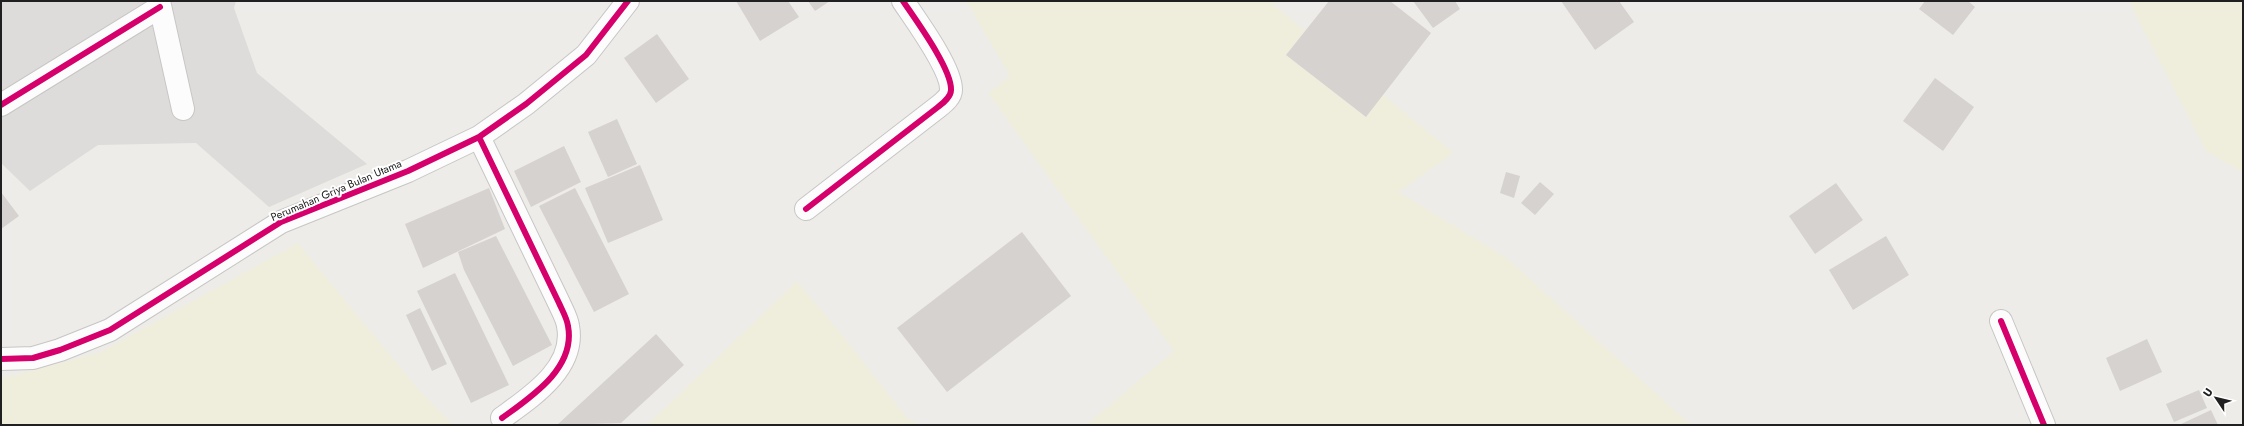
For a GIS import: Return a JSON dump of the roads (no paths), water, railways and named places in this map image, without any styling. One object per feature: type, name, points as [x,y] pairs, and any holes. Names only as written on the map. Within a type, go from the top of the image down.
[{"type":"street","name":"Perumahan Griya Bulan Utama","points":[[1,359],[33,358],[60,350],[110,330],[282,222],[408,171],[479,137],[526,104],[586,55],[628,1]]},
{"type":"street","points":[[806,209],[938,107],[950,94],[950,85],[935,51],[903,1]]},
{"type":"street","points":[[1,105],[159,4],[183,109]]},
{"type":"street","points":[[479,137],[568,326],[567,350],[556,371],[536,393],[502,418]]},
{"type":"street","points":[[2001,321],[2044,425]]}]
